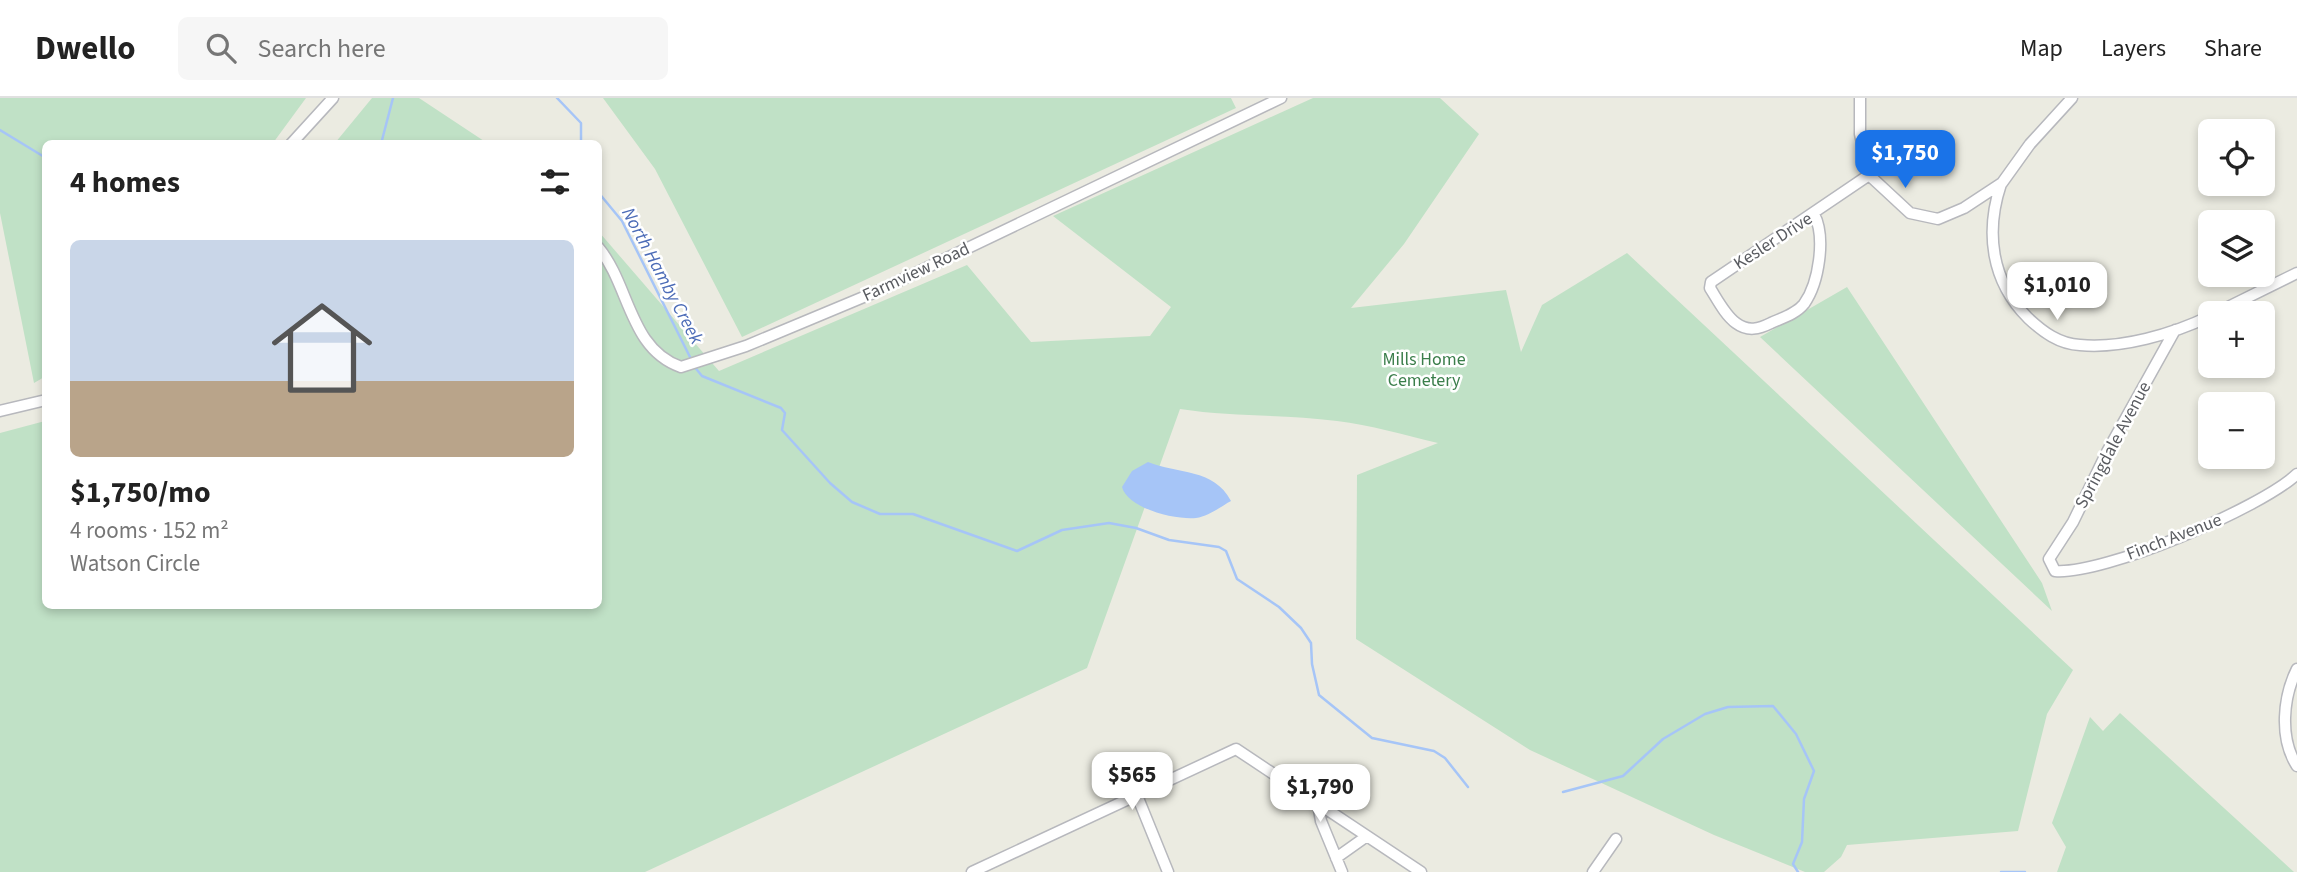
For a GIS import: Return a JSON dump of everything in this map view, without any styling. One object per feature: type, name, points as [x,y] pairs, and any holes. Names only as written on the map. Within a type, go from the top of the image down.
[{"type":"street","points":[[295,140],[333,98]]},
{"type":"street","name":"Farmview Road","points":[[602,254],[620,284],[637,328],[656,354],[681,368],[878,290],[1281,98]]},
{"type":"street","points":[[1860,98],[1860,134],[1869,175],[1910,213],[1931,218],[1950,215],[2002,183]]},
{"type":"street","points":[[2072,98],[2030,144],[2002,183],[1995,204],[1992,231],[1998,274],[2008,293],[2039,329],[2060,341],[2078,345],[2119,342],[2175,330],[2198,321]]},
{"type":"street","name":"Kesler Drive","points":[[1814,214],[1819,223],[1819,251],[1814,279],[1803,305],[1794,313],[1762,328],[1752,330],[1734,322],[1710,288],[1711,282],[1869,175]]},
{"type":"street","points":[[2240,301],[2297,273]]},
{"type":"street","name":"Springdale Avenue","points":[[2049,559],[2073,522],[2107,452],[2175,330]]},
{"type":"street","points":[[0,411],[42,401]]},
{"type":"street","points":[[35,404],[42,409]]},
{"type":"street","name":"Finch Avenue","points":[[2049,559],[2056,571],[2091,568],[2242,511],[2297,474]]},
{"type":"street","points":[[2297,669],[2289,685],[2285,719],[2288,740],[2297,766]]},
{"type":"street","points":[[972,872],[985,869],[1136,793],[1236,749],[1421,872]]},
{"type":"street","points":[[1136,793],[1168,872]]},
{"type":"street","points":[[1318,804],[1321,821],[1342,872]]},
{"type":"street","points":[[1336,858],[1367,836]]},
{"type":"street","points":[[1593,872],[1616,839]]},
{"type":"green space","points":[[0,98],[306,98],[275,140],[42,140],[42,378],[34,383],[0,213]]},
{"type":"green space","points":[[372,98],[419,98],[482,140],[337,140]]},
{"type":"green space","points":[[603,98],[1231,98],[1236,108],[742,337],[655,169]]},
{"type":"green space","name":"Mills Home Cemetery","points":[[1313,98],[1440,98],[1479,134],[1404,244],[1351,308],[1506,290],[1521,352],[1542,305],[1627,253],[2073,670],[2047,714],[2018,831],[1847,845],[1841,857],[1824,872],[1805,872],[1714,835],[1530,750],[1356,639],[1357,475],[1438,443],[1337,421],[1180,409],[1087,668],[645,872],[0,872],[0,433],[42,422],[42,609],[602,609],[602,235],[719,371],[967,265],[1031,342],[1150,336],[1171,307],[1053,216]]},
{"type":"green space","points":[[1847,287],[2042,583],[2052,611],[1760,337]]},
{"type":"green space","points":[[2120,713],[2294,872],[2057,872],[2066,847],[2052,823],[2090,717],[2103,731]]},
{"type":"water","points":[[1148,462],[1205,477],[1224,490],[1231,501],[1196,518],[1165,515],[1143,507],[1126,495],[1122,487],[1132,471]]},
{"type":"waterway","name":"North Hamby Creek","points":[[382,140],[393,98]]},
{"type":"waterway","name":"North Hamby Creek","points":[[557,98],[581,123],[581,140]]},
{"type":"waterway","name":"North Hamby Creek","points":[[0,130],[42,156]]},
{"type":"waterway","name":"North Hamby Creek","points":[[602,197],[622,221],[691,359]]},
{"type":"waterway","name":"North Hamby Creek","points":[[693,365],[702,376],[781,408],[785,413],[782,430],[830,483],[852,502],[880,514],[913,514],[1017,551],[1062,530],[1109,523],[1136,528],[1169,540],[1219,547],[1226,551],[1237,579],[1279,607],[1301,628],[1311,643],[1312,664],[1319,695],[1372,738],[1434,751],[1445,758],[1468,787]]},
{"type":"waterway","name":"North Hamby Creek","points":[[1563,792],[1623,776],[1663,739],[1705,714],[1728,707],[1773,706],[1796,734],[1814,771],[1804,799],[1802,842],[1793,864],[1798,872]]},
{"type":"waterway","name":"North Hamby Creek","points":[[2001,872],[2025,872]]}]
